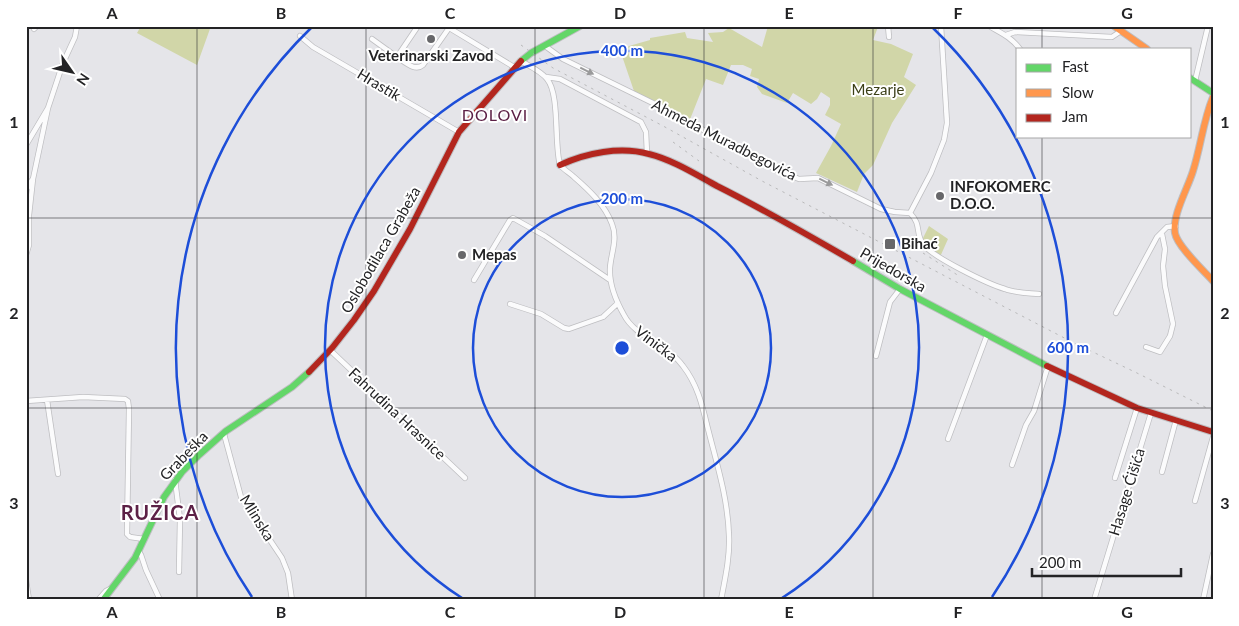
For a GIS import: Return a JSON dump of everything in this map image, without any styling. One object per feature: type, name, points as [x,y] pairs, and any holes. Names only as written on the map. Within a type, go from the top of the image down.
[{"type":"street","points":[[26,255],[29,245],[33,179],[48,108],[63,63],[75,37],[77,26]]},
{"type":"street","points":[[397,57],[418,26]]},
{"type":"street","name":"Oslobodilaca Grabeža","points":[[224,434],[245,417],[294,386],[330,350],[354,322],[389,266],[430,191],[459,132],[521,61],[531,53],[580,26]]},
{"type":"street","points":[[888,26],[889,37]]},
{"type":"street","points":[[941,26],[945,131],[941,150],[910,213],[916,219],[922,244],[940,257],[1006,290],[1039,294]]},
{"type":"street","points":[[989,26],[1006,35],[1019,48]]},
{"type":"street","points":[[1114,26],[1146,48]]},
{"type":"street","points":[[1208,26],[1192,80],[1210,92]]},
{"type":"street","points":[[372,39],[397,57],[412,66],[420,68],[448,27],[514,68]]},
{"type":"street","points":[[1006,35],[1015,32],[1112,37],[1121,31]]},
{"type":"street","name":"Hrastik","points":[[300,36],[313,46],[459,132]]},
{"type":"street","name":"Ahmeda Muradbegovića","points":[[545,46],[564,60],[661,107],[779,171],[799,180],[818,178],[881,209],[910,213]]},
{"type":"street","points":[[521,61],[546,77],[560,79],[641,122],[646,132],[647,154]]},
{"type":"street","points":[[546,77],[553,95],[560,165]]},
{"type":"street","points":[[1213,98],[1201,130],[1193,170],[1180,208],[1175,233],[1177,238],[1213,281]]},
{"type":"street","points":[[26,145],[48,108]]},
{"type":"street","name":"Prijedorska","points":[[560,165],[590,154],[630,151],[668,160],[778,217],[900,289],[1095,390],[1151,413],[1213,432]]},
{"type":"street","name":"Vinička","points":[[560,165],[593,195],[612,223],[614,244],[610,280],[625,317],[633,327],[679,361],[694,383],[701,402],[719,471],[728,521],[728,558],[721,600]]},
{"type":"street","points":[[26,190],[33,179]]},
{"type":"street","points":[[474,280],[510,220],[514,218],[610,280]]},
{"type":"street","points":[[1116,313],[1157,237],[1168,227],[1176,226]]},
{"type":"street","points":[[1146,347],[1160,352],[1172,329],[1163,266],[1165,249],[1162,234]]},
{"type":"street","points":[[876,356],[890,302],[900,289]]},
{"type":"street","points":[[510,304],[541,314],[569,329],[603,317],[618,303]]},
{"type":"street","points":[[948,439],[987,335]]},
{"type":"street","name":"Fahrudina Hrasnice","points":[[330,350],[465,478]]},
{"type":"street","points":[[1012,465],[1026,425],[1034,411],[1048,366]]},
{"type":"street","points":[[26,401],[98,397],[125,399],[129,404],[128,534],[130,537],[144,539]]},
{"type":"street","points":[[47,400],[58,474]]},
{"type":"street","points":[[1115,478],[1137,408]]},
{"type":"street","name":"Hasage Ćišića","points":[[1094,600],[1151,413]]},
{"type":"street","points":[[1162,472],[1176,420]]},
{"type":"street","name":"Grabeška","points":[[102,600],[139,552],[163,499],[175,480],[224,434]]},
{"type":"street","name":"Mlinska","points":[[224,434],[241,497],[282,558],[288,573],[292,600]]},
{"type":"street","points":[[1195,501],[1213,438]]},
{"type":"street","points":[[175,480],[180,519],[180,572]]},
{"type":"street","points":[[139,552],[142,555],[146,570],[160,600]]},
{"type":"street","points":[[1203,600],[1213,554]]},
{"type":"street","points":[[26,580],[29,600]]},
{"type":"street","points":[[98,600],[110,589]]},
{"type":"green space","points":[[141,26],[211,26],[197,65],[137,33]]},
{"type":"green space","name":"Mezarje","points":[[768,26],[876,26],[878,27],[873,40],[891,44],[913,54],[904,77],[916,85],[892,123],[873,165],[864,174],[857,192],[816,173],[841,124],[825,115],[830,105],[830,98],[821,92],[811,104],[793,93],[787,103],[762,94],[757,87],[759,79],[750,76],[752,69],[743,65],[731,65],[723,85],[706,79],[689,122],[635,94],[621,53],[629,46],[650,40],[650,38],[685,32],[687,38],[713,42],[708,33],[723,32],[729,28],[762,47]]},
{"type":"green space","points":[[929,226],[948,239],[940,257],[919,246]]},
{"type":"railway","points":[[521,45],[553,68],[762,181],[1074,343],[1213,411]]},
{"type":"railway","points":[[673,142],[699,161]]},
{"type":"railway","points":[[923,253],[959,276]]},
{"type":"traffic: fast","points":[[521,61],[531,53],[580,26]]},
{"type":"traffic: fast","points":[[1192,79],[1213,93]]},
{"type":"traffic: fast","points":[[853,261],[900,289],[1047,366]]},
{"type":"traffic: fast","points":[[103,600],[135,558],[164,497],[182,472],[226,431],[292,387],[309,372]]},
{"type":"traffic: slow","points":[[1114,26],[1146,48]]},
{"type":"traffic: slow","points":[[1213,97],[1193,171],[1178,210],[1175,226],[1175,233],[1181,245],[1213,281]]},
{"type":"traffic: jam","points":[[309,372],[332,348],[374,291],[410,229],[459,132],[521,61]]},
{"type":"traffic: jam","points":[[560,165],[581,157],[603,152],[627,151],[649,154],[684,168],[853,261]]},
{"type":"traffic: jam","points":[[1047,366],[1137,408],[1213,432]]},
{"type":"place","name":"Veterinarski Zavod","points":[[431,39]]},
{"type":"place","name":"INFOKOMERC D.O.O.","points":[[940,196]]},
{"type":"place","name":"Bihać","points":[[890,244]]},
{"type":"place","name":"Mepas","points":[[462,255]]},
{"type":"district","name":"DOLOVI","points":[[495,115]]},
{"type":"district","name":"RUŽICA","points":[[160,513]]}]
